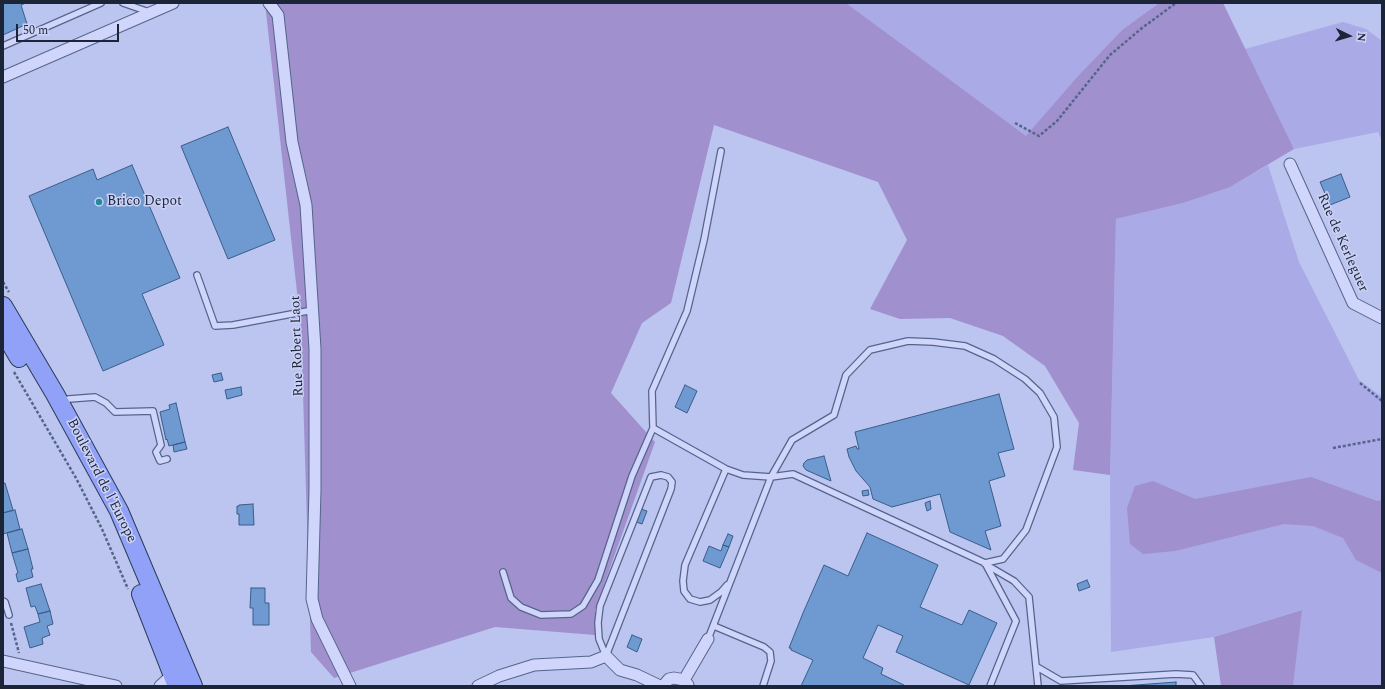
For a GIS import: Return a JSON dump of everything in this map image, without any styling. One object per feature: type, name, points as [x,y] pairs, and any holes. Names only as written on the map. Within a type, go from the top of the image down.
[{"type":"main road","name":"Boulevard de l'Europe","points":[[3,306],[59,402],[119,511],[193,686]]},
{"type":"main road","name":"Boulevard de l'Europe","points":[[3,331],[73,449],[112,524],[143,599],[170,682]]},
{"type":"street","points":[[3,77],[174,3]]},
{"type":"street","name":"Rue Robert Laot","points":[[269,3],[278,15],[292,142],[306,205],[315,349],[312,599],[317,619],[350,686]]},
{"type":"street","name":"Rue de Kerleguer","points":[[1290,164],[1353,304],[1382,318]]},
{"type":"street","points":[[478,686],[499,676],[534,665],[591,662],[606,656],[620,670],[637,675],[661,686],[669,679],[674,678],[686,683],[708,639]]},
{"type":"street","points":[[3,661],[116,686]]},
{"type":"lane","points":[[3,46],[101,3]]},
{"type":"lane","points":[[123,3],[153,13]]},
{"type":"lane","points":[[503,572],[511,598],[521,607],[541,615],[571,614],[583,606],[598,580],[632,476],[653,428],[652,391],[687,310],[704,240],[721,152]]},
{"type":"lane","points":[[197,275],[215,326],[233,325],[313,310]]},
{"type":"lane","points":[[708,639],[771,477],[792,440],[834,415],[846,375],[870,350],[908,341],[965,346],[994,359],[1025,379],[1040,393],[1054,417],[1057,447],[1026,530],[1003,559],[985,563]]},
{"type":"lane","points":[[59,402],[69,399],[95,397],[106,403],[115,412],[153,411],[162,445],[156,452],[160,461],[167,459]]},
{"type":"lane","points":[[653,428],[726,469],[743,475],[771,477],[793,474],[985,563],[1014,581],[1029,597],[1038,686]]},
{"type":"lane","points":[[726,469],[685,565],[683,581],[684,591],[690,599],[700,602],[710,600],[721,592],[731,580]]},
{"type":"lane","points":[[661,475],[668,477],[672,482],[671,489],[606,656],[599,639],[598,623],[600,606],[651,477],[661,475]]},
{"type":"lane","points":[[985,563],[1016,621],[990,686]]},
{"type":"lane","points":[[3,601],[5,602],[9,615]]},
{"type":"lane","points":[[714,626],[764,647],[770,652],[771,661],[763,686]]},
{"type":"lane","points":[[1037,667],[1061,682],[1176,674],[1193,675],[1201,686]]},
{"type":"path","points":[[1014,123],[1039,136],[1057,121],[1110,55],[1142,28],[1176,3]]},
{"type":"path","points":[[11,368],[76,478],[102,529],[130,594]]},
{"type":"path","points":[[1360,384],[1382,401]]},
{"type":"path","points":[[1333,448],[1382,439]]},
{"type":"path","points":[[9,615],[19,650],[17,664]]},
{"type":"shaded area","points":[[265,3],[846,3],[1026,136],[1077,77],[1122,30],[1159,3],[1223,3],[1294,149],[1230,187],[1183,203],[1116,219],[1110,475],[1073,470],[1079,423],[1045,366],[1003,336],[950,318],[900,319],[870,309],[907,240],[878,182],[714,125],[671,303],[642,323],[611,393],[655,442],[595,610],[595,635],[495,627],[334,678],[311,652],[301,328]]},
{"type":"shaded area","points":[[846,3],[1159,3],[1122,30],[1077,77],[1026,137]]},
{"type":"shaded area","points":[[1343,22],[1366,29],[1382,41],[1382,141],[1378,132],[1294,149],[1245,49]]},
{"type":"shaded area","points":[[1268,165],[1299,262],[1359,380],[1382,397],[1382,686],[1293,686],[1301,610],[1214,637],[1111,652],[1110,475],[1116,219],[1183,203],[1235,184]]},
{"type":"shaded area","points":[[1311,477],[1377,501],[1382,500],[1382,573],[1356,560],[1343,538],[1313,526],[1284,524],[1175,551],[1143,554],[1130,544],[1127,508],[1135,486],[1153,481],[1195,499]]},
{"type":"shaded area","points":[[1302,610],[1293,686],[1221,686],[1214,637]]},
{"type":"building","points":[[3,3],[26,3],[21,5],[27,24],[3,35]]},
{"type":"building","points":[[228,127],[275,240],[228,259],[181,146]]},
{"type":"building","points":[[132,165],[180,278],[142,294],[164,345],[103,371],[29,196],[93,169],[97,180]]},
{"type":"building","points":[[1341,174],[1350,197],[1330,205],[1320,182]]},
{"type":"building","points":[[221,373],[223,380],[214,382],[212,375]]},
{"type":"building","points":[[685,385],[697,391],[687,413],[675,407]]},
{"type":"building","points":[[241,387],[242,395],[227,399],[225,390]]},
{"type":"building","points":[[999,394],[1014,449],[998,453],[1005,476],[989,481],[1001,526],[985,531],[991,550],[950,532],[940,494],[892,507],[873,499],[870,487],[856,471],[849,457],[847,449],[856,446],[857,449],[859,449],[855,432]]},
{"type":"building","points":[[176,403],[185,442],[169,446],[167,439],[166,440],[160,412],[170,409],[169,405]]},
{"type":"building","points":[[185,442],[187,449],[174,452],[173,445]]},
{"type":"building","points":[[824,456],[831,481],[806,470],[803,466],[807,460]]},
{"type":"building","points":[[3,483],[5,483],[13,510],[3,513]]},
{"type":"building","points":[[868,490],[869,495],[863,496],[862,491]]},
{"type":"building","points":[[930,501],[931,509],[927,511],[925,503]]},
{"type":"building","points":[[253,504],[254,525],[239,525],[237,506]]},
{"type":"building","points":[[641,509],[647,511],[642,524],[636,522]]},
{"type":"building","points":[[15,510],[20,529],[3,534],[3,513]]},
{"type":"building","points":[[22,529],[28,549],[12,553],[7,533]]},
{"type":"building","points":[[867,533],[938,565],[920,607],[962,625],[969,610],[997,623],[969,685],[896,652],[903,636],[878,625],[863,658],[883,668],[881,674],[904,686],[801,686],[813,660],[789,648],[803,613],[824,565],[848,576]]},
{"type":"building","points":[[728,534],[733,536],[729,547],[723,545]]},
{"type":"building","points":[[723,545],[729,547],[720,568],[703,561],[709,546],[721,551]]},
{"type":"building","points":[[28,549],[33,569],[31,569],[33,577],[18,582],[16,574],[18,573],[12,553]]},
{"type":"building","points":[[1087,580],[1090,587],[1079,591],[1077,584]]},
{"type":"building","points":[[41,584],[50,611],[38,614],[35,606],[31,607],[26,588]]},
{"type":"building","points":[[251,588],[265,588],[265,603],[269,603],[269,625],[253,625],[253,608],[250,608]]},
{"type":"building","points":[[50,611],[53,624],[47,626],[50,635],[42,638],[43,644],[30,648],[24,627],[40,622],[38,614]]},
{"type":"building","points":[[632,635],[642,639],[637,652],[627,647]]},
{"type":"building","points":[[1176,682],[1176,686],[1123,686]]},
{"type":"place","name":"Brico Depot","points":[[99,202]]}]
